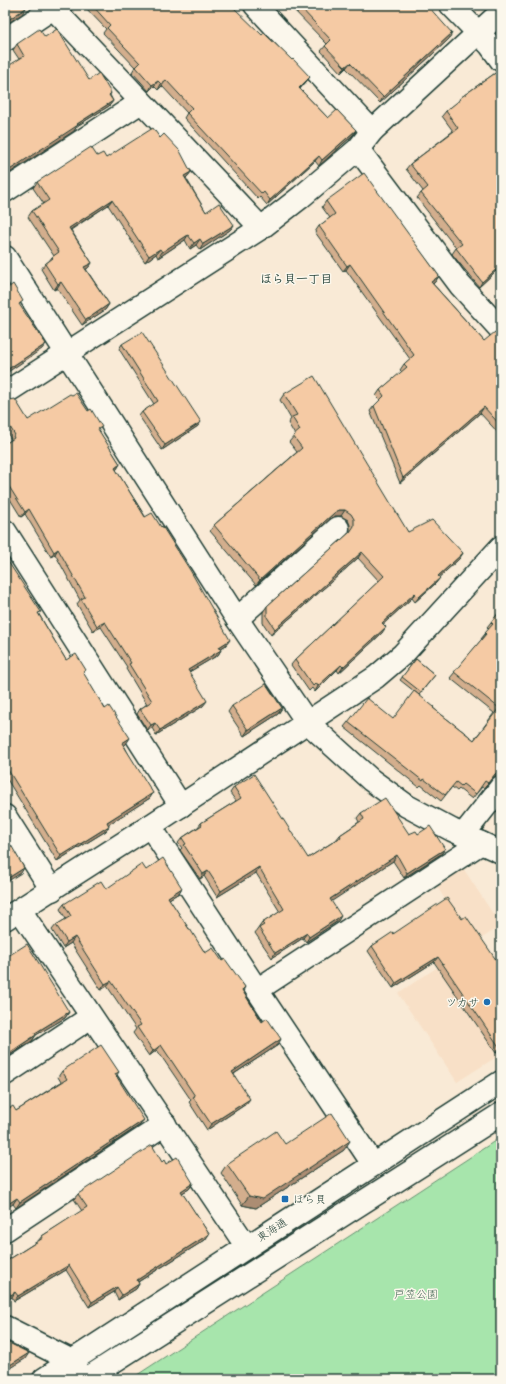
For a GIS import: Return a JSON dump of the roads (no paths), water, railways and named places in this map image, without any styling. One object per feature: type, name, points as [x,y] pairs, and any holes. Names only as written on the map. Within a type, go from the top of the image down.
[{"type":"street","points":[[254,5],[372,131]]},
{"type":"street","points":[[451,5],[490,45],[501,60]]},
{"type":"street","points":[[5,40],[51,7],[261,228]]},
{"type":"street","points":[[5,394],[67,352],[261,228],[301,197],[358,149],[372,131],[501,12]]},
{"type":"street","points":[[5,191],[141,102]]},
{"type":"street","points":[[358,149],[460,285],[501,330]]},
{"type":"street","points":[[5,257],[237,619],[308,722],[372,780],[407,806],[501,852]]},
{"type":"street","points":[[237,619],[338,528]]},
{"type":"street","points":[[5,531],[181,806]]},
{"type":"street","points":[[247,1247],[91,1017],[12,915],[181,806],[376,677],[403,654],[501,547]]},
{"type":"street","points":[[257,990],[472,839],[501,787]]},
{"type":"street","points":[[5,816],[52,890]]},
{"type":"street","points":[[150,826],[373,1164]]},
{"type":"street","points":[[5,1074],[91,1017]]},
{"type":"street","name":"東海通","points":[[80,1373],[247,1247],[501,1082]]},
{"type":"street","name":"東海通","points":[[44,1379],[80,1373],[501,1114]]},
{"type":"street","points":[[5,1230],[165,1124]]},
{"type":"street","points":[[5,1327],[80,1373]]},
{"type":"place","name":"ツカサ","points":[[487,1002]]},
{"type":"place","name":"ほら貝","points":[[285,1199]]},
{"type":"district","name":"ほら貝一丁目","points":[[296,279]]},
{"type":"park label","name":"戸笠公園","points":[[416,1294]]}]
